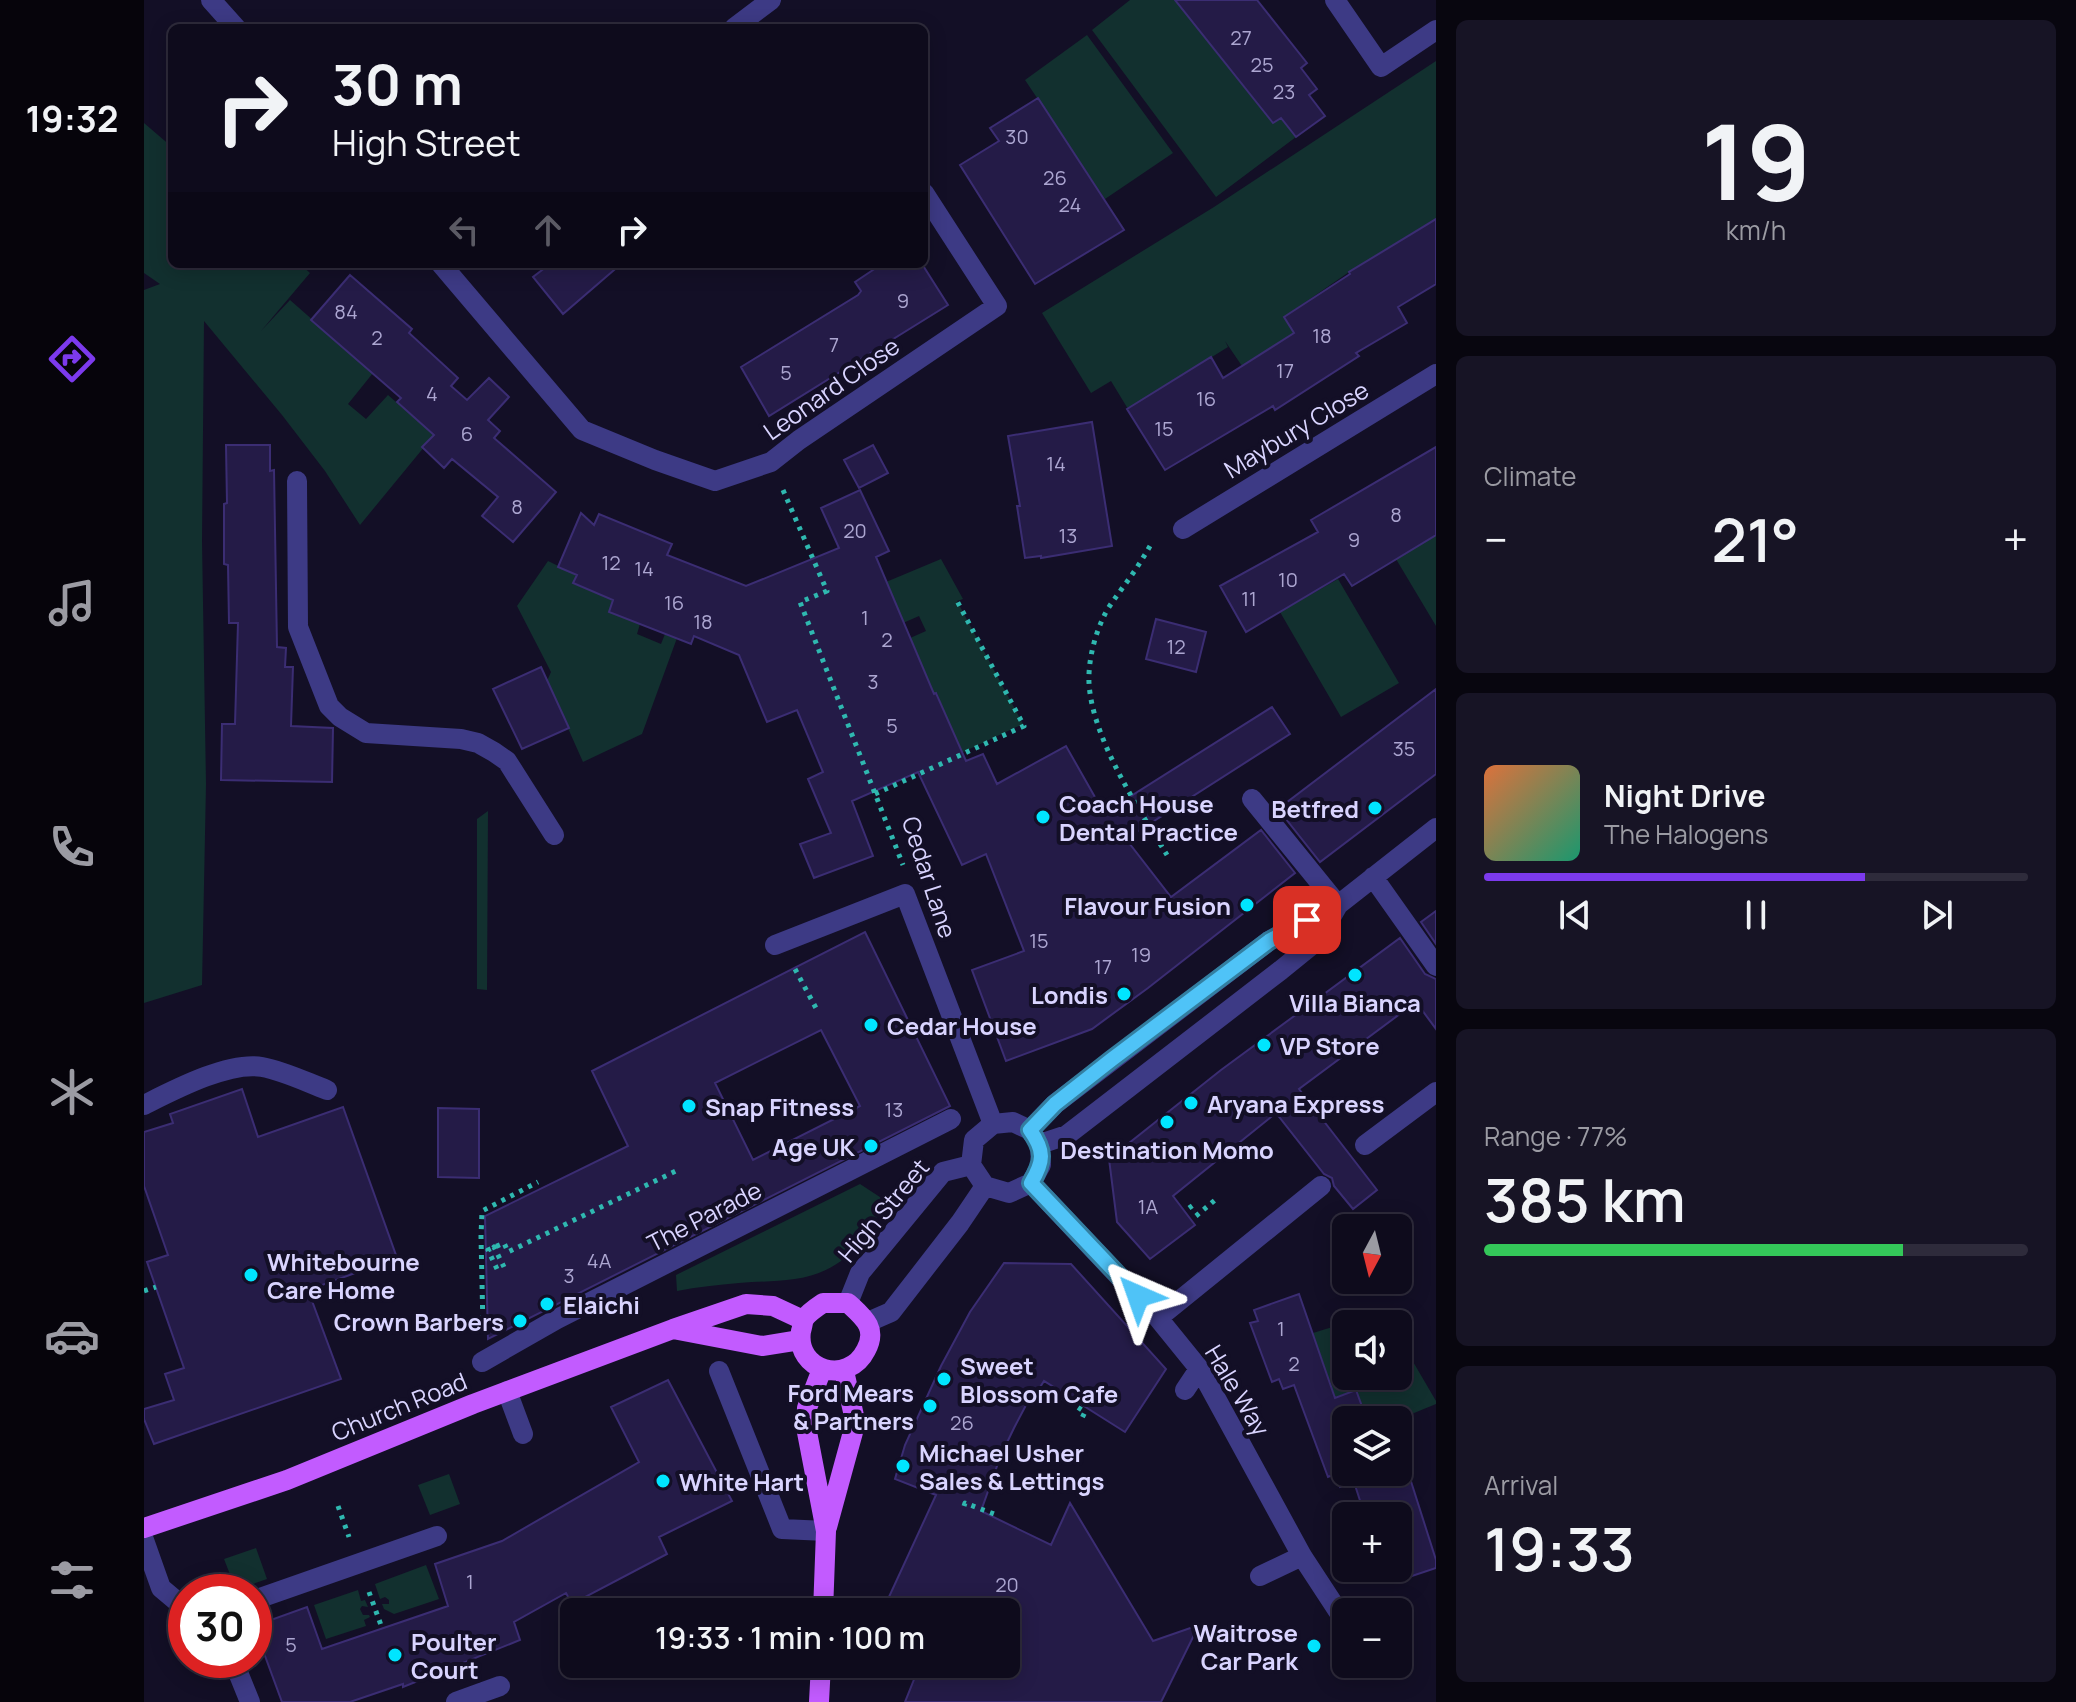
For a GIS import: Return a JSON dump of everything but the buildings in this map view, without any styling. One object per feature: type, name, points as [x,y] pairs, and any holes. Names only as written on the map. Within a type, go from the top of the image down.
[{"type":"main road","name":"High Street","points":[[802,1330],[823,1303],[848,1303],[868,1322]]},
{"type":"main road","name":"Church Road","points":[[144,1528],[287,1480],[507,1391],[746,1304],[773,1306],[802,1330]]},
{"type":"main road","points":[[673,1329],[762,1346],[802,1330],[807,1358],[822,1369],[844,1371],[861,1360],[871,1342],[868,1322]]},
{"type":"main road","points":[[822,1369],[807,1408],[806,1427],[826,1531],[824,1598]]},
{"type":"main road","points":[[826,1531],[853,1432],[854,1416],[844,1371]]},
{"type":"main road","points":[[819,1702],[820,1678]]},
{"type":"street","points":[[211,0],[232,24]]},
{"type":"street","points":[[739,24],[771,0]]},
{"type":"street","points":[[1335,0],[1381,67],[1436,30]]},
{"type":"street","name":"Leonard Close","points":[[444,268],[582,430],[715,481],[771,462],[997,306],[928,199]]},
{"type":"street","name":"Maybury Close","points":[[1183,529],[1436,374]]},
{"type":"street","points":[[297,481],[298,627],[329,706],[340,717],[366,733],[461,739],[478,743],[494,752],[507,761],[554,835]]},
{"type":"street","points":[[1252,799],[1338,905]]},
{"type":"street","points":[[1338,905],[1318,940],[1067,1135],[1035,1137],[1013,1122],[993,1124],[974,1140],[971,1165],[985,1186],[1009,1193],[1031,1183],[1041,1165],[1035,1137],[1064,1097],[1269,941],[1338,905],[1436,828]]},
{"type":"street","points":[[1373,877],[1436,966]]},
{"type":"street","points":[[775,945],[905,894]]},
{"type":"street","name":"Cedar Lane","points":[[905,894],[993,1124]]},
{"type":"street","points":[[144,1105],[235,1067],[260,1067],[327,1090]]},
{"type":"street","points":[[1365,1145],[1436,1092]]},
{"type":"street","name":"The Parade","points":[[482,1362],[557,1319],[951,1119]]},
{"type":"street","name":"High Street","points":[[848,1303],[860,1273],[943,1172],[971,1165]]},
{"type":"street","name":"Hale Way","points":[[1031,1183],[1158,1318],[1199,1369],[1302,1556],[1332,1602]]},
{"type":"street","points":[[868,1322],[891,1312],[985,1186]]},
{"type":"street","points":[[1158,1318],[1321,1186]]},
{"type":"street","points":[[1185,1390],[1199,1369]]},
{"type":"street","points":[[719,1371],[775,1531],[826,1531]]},
{"type":"street","points":[[507,1391],[523,1434]]},
{"type":"street","points":[[272,1594],[437,1536]]},
{"type":"street","points":[[144,1540],[161,1588],[168,1594]]},
{"type":"street","points":[[1260,1576],[1302,1556]]},
{"type":"street","points":[[240,1678],[250,1702]]},
{"type":"street","points":[[456,1702],[500,1686]]},
{"type":"path","name":"Cedar Lane","points":[[782,488],[827,591],[800,602],[906,872],[905,894]]},
{"type":"path","points":[[1150,546],[1105,614],[1096,638],[1089,685],[1093,707],[1110,754],[1167,855]]},
{"type":"path","points":[[875,794],[1024,726],[957,601]]},
{"type":"path","points":[[795,969],[817,1010]]},
{"type":"path","points":[[485,1252],[504,1243],[508,1252],[680,1169]]},
{"type":"path","points":[[482,1362],[485,1252],[482,1211],[538,1182]]},
{"type":"path","points":[[1196,1216],[1215,1200]]},
{"type":"path","points":[[1189,1208],[1196,1203]]},
{"type":"path","points":[[485,1252],[494,1247],[500,1268]]},
{"type":"path","points":[[144,1291],[156,1287]]},
{"type":"path","points":[[1048,1404],[1056,1393],[1085,1412],[1082,1418]]},
{"type":"path","points":[[964,1506],[965,1503],[994,1514]]},
{"type":"green space","points":[[1130,0],[1176,0],[1273,123],[1281,118],[1296,137],[1216,197],[1092,30]]},
{"type":"green space","points":[[1087,35],[1173,153],[1105,199],[1025,80]]},
{"type":"green space","points":[[1436,61],[1436,218],[1284,317],[1294,333],[1242,366],[1225,341],[1228,347],[1128,409],[1111,381],[1091,393],[1042,313],[1214,207]]},
{"type":"green space","points":[[144,123],[168,144],[168,268],[304,268],[310,273],[261,331],[290,300],[373,373],[348,404],[366,419],[388,395],[434,435],[360,525],[325,471],[204,321],[202,541],[206,784],[202,985],[144,1003],[144,290],[160,284],[144,273]]},
{"type":"green space","points":[[1436,535],[1436,626],[1396,559]]},
{"type":"green space","points":[[941,559],[963,599],[957,601],[1023,724],[959,754],[937,693],[917,701],[928,680],[917,654],[892,646],[926,631],[919,616],[903,623],[886,582]]},
{"type":"green space","points":[[548,561],[577,575],[574,584],[596,593],[617,592],[609,612],[640,624],[637,634],[661,644],[665,634],[677,638],[642,734],[583,762],[547,681],[551,672],[517,606]]},
{"type":"green space","points":[[1338,579],[1399,683],[1341,717],[1280,612]]},
{"type":"green space","points":[[488,811],[487,990],[477,989],[477,819]]},
{"type":"green space","points":[[860,1184],[889,1203],[841,1261],[817,1274],[792,1280],[677,1291],[676,1275]]},
{"type":"green space","points":[[1332,1327],[1332,1388],[1313,1333]]},
{"type":"green space","points":[[1412,1360],[1436,1401],[1436,1404],[1412,1414],[1412,1406],[1362,1406],[1356,1390],[1412,1390]]},
{"type":"green space","points":[[1333,1390],[1356,1390],[1335,1397]]},
{"type":"green space","points":[[449,1474],[460,1504],[430,1515],[418,1485]]},
{"type":"green space","points":[[256,1548],[265,1574],[230,1574],[224,1559]]},
{"type":"green space","points":[[426,1565],[439,1599],[394,1614],[384,1609],[382,1604],[389,1604],[389,1600],[385,1597],[380,1599],[375,1584]]},
{"type":"green space","points":[[358,1590],[361,1601],[365,1600],[368,1607],[362,1606],[360,1609],[363,1615],[370,1617],[364,1620],[366,1626],[326,1639],[314,1605]]},
{"type":"place","name":"Betfred","points":[[1375,808]]},
{"type":"place","name":"Coach House Dental Practice","points":[[1043,817]]},
{"type":"place","name":"Flavour Fusion","points":[[1247,905]]},
{"type":"place","name":"Villa Bianca","points":[[1355,975]]},
{"type":"place","name":"Londis","points":[[1124,994]]},
{"type":"place","name":"Cedar House","points":[[871,1025]]},
{"type":"place","name":"VP Store","points":[[1264,1045]]},
{"type":"place","name":"Aryana Express","points":[[1191,1103]]},
{"type":"place","name":"Snap Fitness","points":[[689,1106]]},
{"type":"place","name":"Destination Momo","points":[[1167,1122]]},
{"type":"place","name":"Age UK","points":[[871,1146]]},
{"type":"place","name":"Whitebourne Care Home","points":[[251,1275]]},
{"type":"place","name":"Elaichi","points":[[547,1304]]},
{"type":"place","name":"Crown Barbers","points":[[520,1321]]},
{"type":"place","name":"Sweet Blossom Cafe","points":[[944,1379]]},
{"type":"place","name":"Ford Mears & Partners","points":[[930,1406]]},
{"type":"place","name":"Michael Usher Sales & Lettings","points":[[903,1466]]},
{"type":"place","name":"White Hart","points":[[663,1481]]},
{"type":"place","name":"Waitrose Car Park","points":[[1314,1646]]},
{"type":"place","name":"Poulter Court","points":[[395,1655]]},
{"type":"route","points":[[1138,1296],[1031,1183],[1041,1165],[1040,1144],[1030,1130],[1055,1104],[1111,1060],[1269,941],[1307,920]]}]
